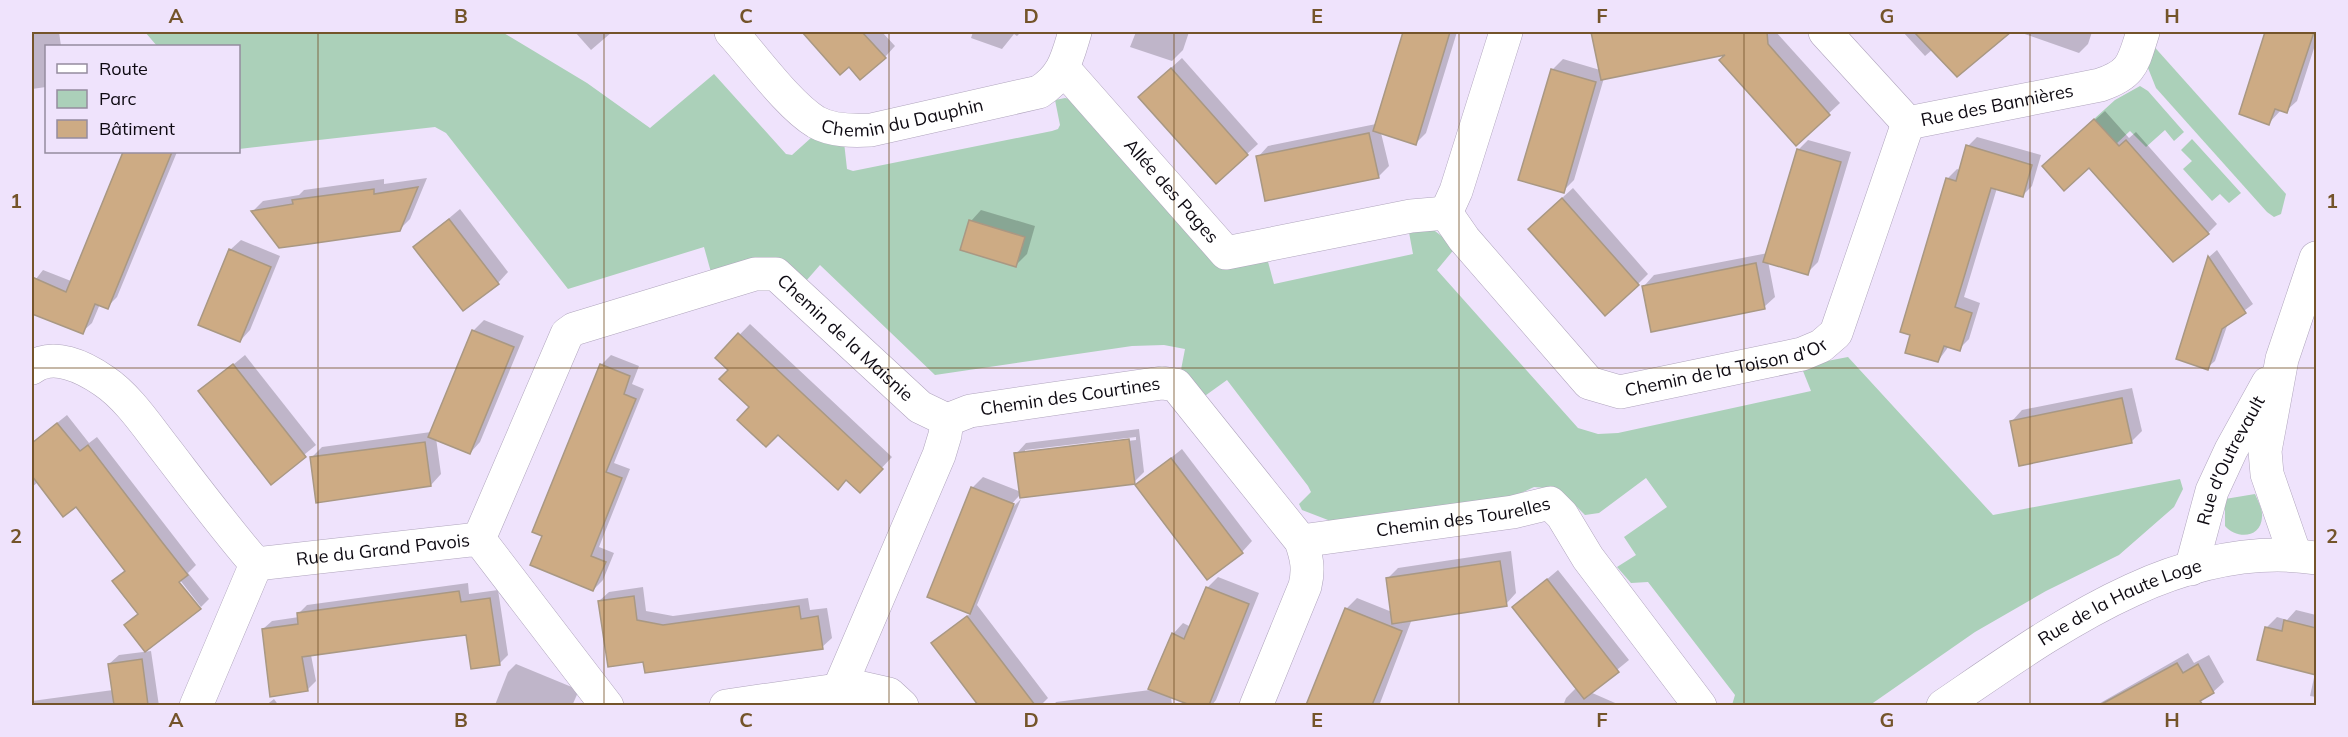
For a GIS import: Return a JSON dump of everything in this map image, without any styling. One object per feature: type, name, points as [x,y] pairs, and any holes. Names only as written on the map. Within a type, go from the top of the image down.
[{"type":"street","name":"Chemin du Dauphin","points":[[731,32],[802,111],[828,127],[853,131],[871,130],[1040,92],[1055,82],[1063,68],[1075,32]]},
{"type":"street","points":[[1446,213],[1456,191],[1506,32]]},
{"type":"street","name":"Rue des Bannières","points":[[1825,32],[1908,123],[2100,85],[2117,79],[2132,66],[2143,32]]},
{"type":"street","name":"Allée des Pages","points":[[1063,68],[1226,253],[1411,216],[1446,213]]},
{"type":"street","name":"Chemin de la Toison d'Or","points":[[1446,213],[1464,239],[1589,383],[1620,392],[1802,354],[1821,346],[1836,333],[1908,123]]},
{"type":"street","name":"Rue d'Outrevault","points":[[2306,556],[2266,463],[2266,441],[2282,359],[2316,258]]},
{"type":"street","name":"Chemin de la Maisnie","points":[[479,539],[567,334],[574,329],[755,274],[767,272],[785,280],[920,407],[947,420]]},
{"type":"street","name":"Rue d'Outrevault","points":[[2191,569],[2212,491],[2222,468],[2282,359]]},
{"type":"street","points":[[32,368],[36,364],[60,361],[82,368],[105,381],[141,418],[256,564],[196,705]]},
{"type":"street","name":"Chemin des Courtines","points":[[947,420],[970,411],[1162,383],[1176,385],[1301,541]]},
{"type":"street","points":[[838,689],[939,455],[947,420]]},
{"type":"street","name":"Chemin des Tourelles","points":[[1301,541],[1504,513],[1550,503],[1562,515],[1588,558],[1700,705]]},
{"type":"street","name":"Rue du Grand Pavois","points":[[256,564],[479,539],[607,705]]},
{"type":"street","points":[[1256,705],[1305,586],[1309,570],[1301,541]]},
{"type":"street","name":"Rue de la Haute Loge","points":[[1943,705],[2093,610],[2134,590],[2191,569],[2248,556],[2275,553],[2306,556]]},
{"type":"street","points":[[726,705],[858,687],[889,694],[902,705]]},
{"type":"green space","points":[[145,32],[502,32],[587,83],[650,128],[714,74],[786,154],[792,155],[812,137],[844,142],[847,169],[853,171],[1052,131],[1058,129],[1060,125],[1055,100],[1065,98],[1075,100],[1152,182],[1267,258],[1274,284],[1413,254],[1408,227],[1431,228],[1456,247],[1437,270],[1578,428],[1598,434],[1618,433],[1811,391],[1801,366],[1848,357],[1993,515],[2180,479],[2183,489],[2174,507],[2119,555],[2046,591],[1975,632],[1870,705],[1732,705],[1735,695],[1648,582],[1631,583],[1617,567],[1636,555],[1624,537],[1667,507],[1646,478],[1599,513],[1585,515],[1559,489],[1534,487],[1506,500],[1331,527],[1328,520],[1302,510],[1299,504],[1311,492],[1308,486],[1227,380],[1202,398],[1180,375],[1185,349],[1164,345],[1132,346],[935,375],[820,265],[806,281],[712,276],[704,247],[568,289],[446,133],[435,127],[240,149],[240,45],[156,45]]},
{"type":"green space","points":[[2150,42],[2286,194],[2281,214],[2274,217],[2267,212],[2156,88],[2146,63]]},
{"type":"green space","points":[[2140,86],[2148,91],[2184,132],[2174,141],[2165,130],[2146,147],[2130,131],[2116,144],[2094,119],[2115,100]]},
{"type":"green space","points":[[2192,139],[2241,193],[2229,203],[2220,194],[2212,201],[2183,169],[2192,161],[2181,150]]},
{"type":"green space","points":[[2255,494],[2262,514],[2261,524],[2257,530],[2241,535],[2225,526],[2225,499]]},
{"type":"building","points":[[802,32],[862,32],[886,58],[860,80],[849,67],[840,75]]},
{"type":"building","points":[[1403,32],[1450,32],[1416,145],[1373,131]]},
{"type":"building","points":[[1591,32],[1767,32],[1768,44],[1830,115],[1796,146],[1719,60],[1725,55],[1601,80]]},
{"type":"building","points":[[1914,32],[2011,32],[1957,77]]},
{"type":"building","points":[[2265,32],[2314,32],[2287,113],[2275,109],[2269,125],[2239,114]]},
{"type":"building","points":[[1171,68],[1248,155],[1216,184],[1138,97]]},
{"type":"building","points":[[1551,69],[1596,82],[1564,193],[1518,180]]},
{"type":"building","points":[[2094,119],[2119,146],[2126,140],[2209,234],[2173,262],[2089,168],[2064,191],[2042,166]]},
{"type":"building","points":[[1369,133],[1379,178],[1265,201],[1256,156]]},
{"type":"building","points":[[1966,145],[2032,165],[2023,197],[1991,188],[1955,307],[1972,313],[1960,351],[1944,346],[1938,362],[1905,353],[1910,335],[1900,332],[1946,178],[1956,181]]},
{"type":"building","points":[[1797,149],[1841,162],[1808,275],[1763,262]]},
{"type":"building","points":[[123,153],[172,153],[108,309],[95,304],[83,334],[32,314],[32,277],[66,292]]},
{"type":"building","points":[[418,187],[400,231],[279,248],[251,211],[293,204],[292,200],[374,189],[374,194]]},
{"type":"building","points":[[1562,198],[1639,285],[1605,316],[1528,229]]},
{"type":"building","points":[[449,219],[499,284],[463,311],[413,247]]},
{"type":"building","points":[[969,220],[1025,237],[1016,267],[960,250]]},
{"type":"building","points":[[229,249],[271,267],[240,342],[198,325]]},
{"type":"building","points":[[2208,256],[2246,313],[2222,329],[2208,370],[2176,359]]},
{"type":"building","points":[[1756,263],[1765,309],[1651,332],[1642,286]]},
{"type":"building","points":[[472,330],[514,347],[470,454],[428,437]]},
{"type":"building","points":[[738,333],[883,469],[860,493],[846,480],[838,490],[778,435],[766,447],[737,420],[749,407],[719,379],[728,370],[715,358]]},
{"type":"building","points":[[233,364],[306,457],[271,485],[198,391]]},
{"type":"building","points":[[600,364],[630,376],[624,394],[636,399],[606,472],[622,478],[591,556],[606,562],[593,591],[530,565],[542,536],[532,532]]},
{"type":"building","points":[[2122,398],[2132,443],[2019,466],[2010,421]]},
{"type":"building","points":[[57,423],[80,451],[88,445],[188,575],[179,582],[201,609],[145,652],[124,625],[138,614],[112,581],[125,571],[76,507],[63,517],[32,476],[32,443]]},
{"type":"building","points":[[1129,439],[1135,484],[1020,498],[1014,453]]},
{"type":"building","points":[[425,442],[431,486],[316,503],[310,457]]},
{"type":"building","points":[[1171,458],[1243,553],[1207,580],[1135,485]]},
{"type":"building","points":[[971,487],[1014,504],[970,614],[927,597]]},
{"type":"building","points":[[1500,561],[1507,606],[1392,624],[1386,578]]},
{"type":"building","points":[[1547,579],[1619,672],[1584,699],[1512,607]]},
{"type":"building","points":[[1206,587],[1249,604],[1209,705],[1190,705],[1148,689],[1172,633],[1184,639]]},
{"type":"building","points":[[459,591],[461,602],[490,598],[500,665],[471,669],[466,635],[302,657],[308,691],[270,697],[262,629],[298,624],[297,613]]},
{"type":"building","points":[[634,596],[637,620],[663,625],[799,606],[801,619],[818,616],[823,649],[645,673],[643,662],[608,667],[598,601]]},
{"type":"building","points":[[1345,608],[1402,631],[1372,705],[1306,705]]},
{"type":"building","points":[[967,616],[1035,705],[978,705],[931,643]]},
{"type":"building","points":[[2284,620],[2316,628],[2316,675],[2257,660],[2265,627],[2282,631]]},
{"type":"building","points":[[142,659],[148,705],[114,705],[108,664]]},
{"type":"building","points":[[2177,663],[2183,673],[2198,664],[2214,693],[2200,701],[2203,705],[2100,705]]}]
